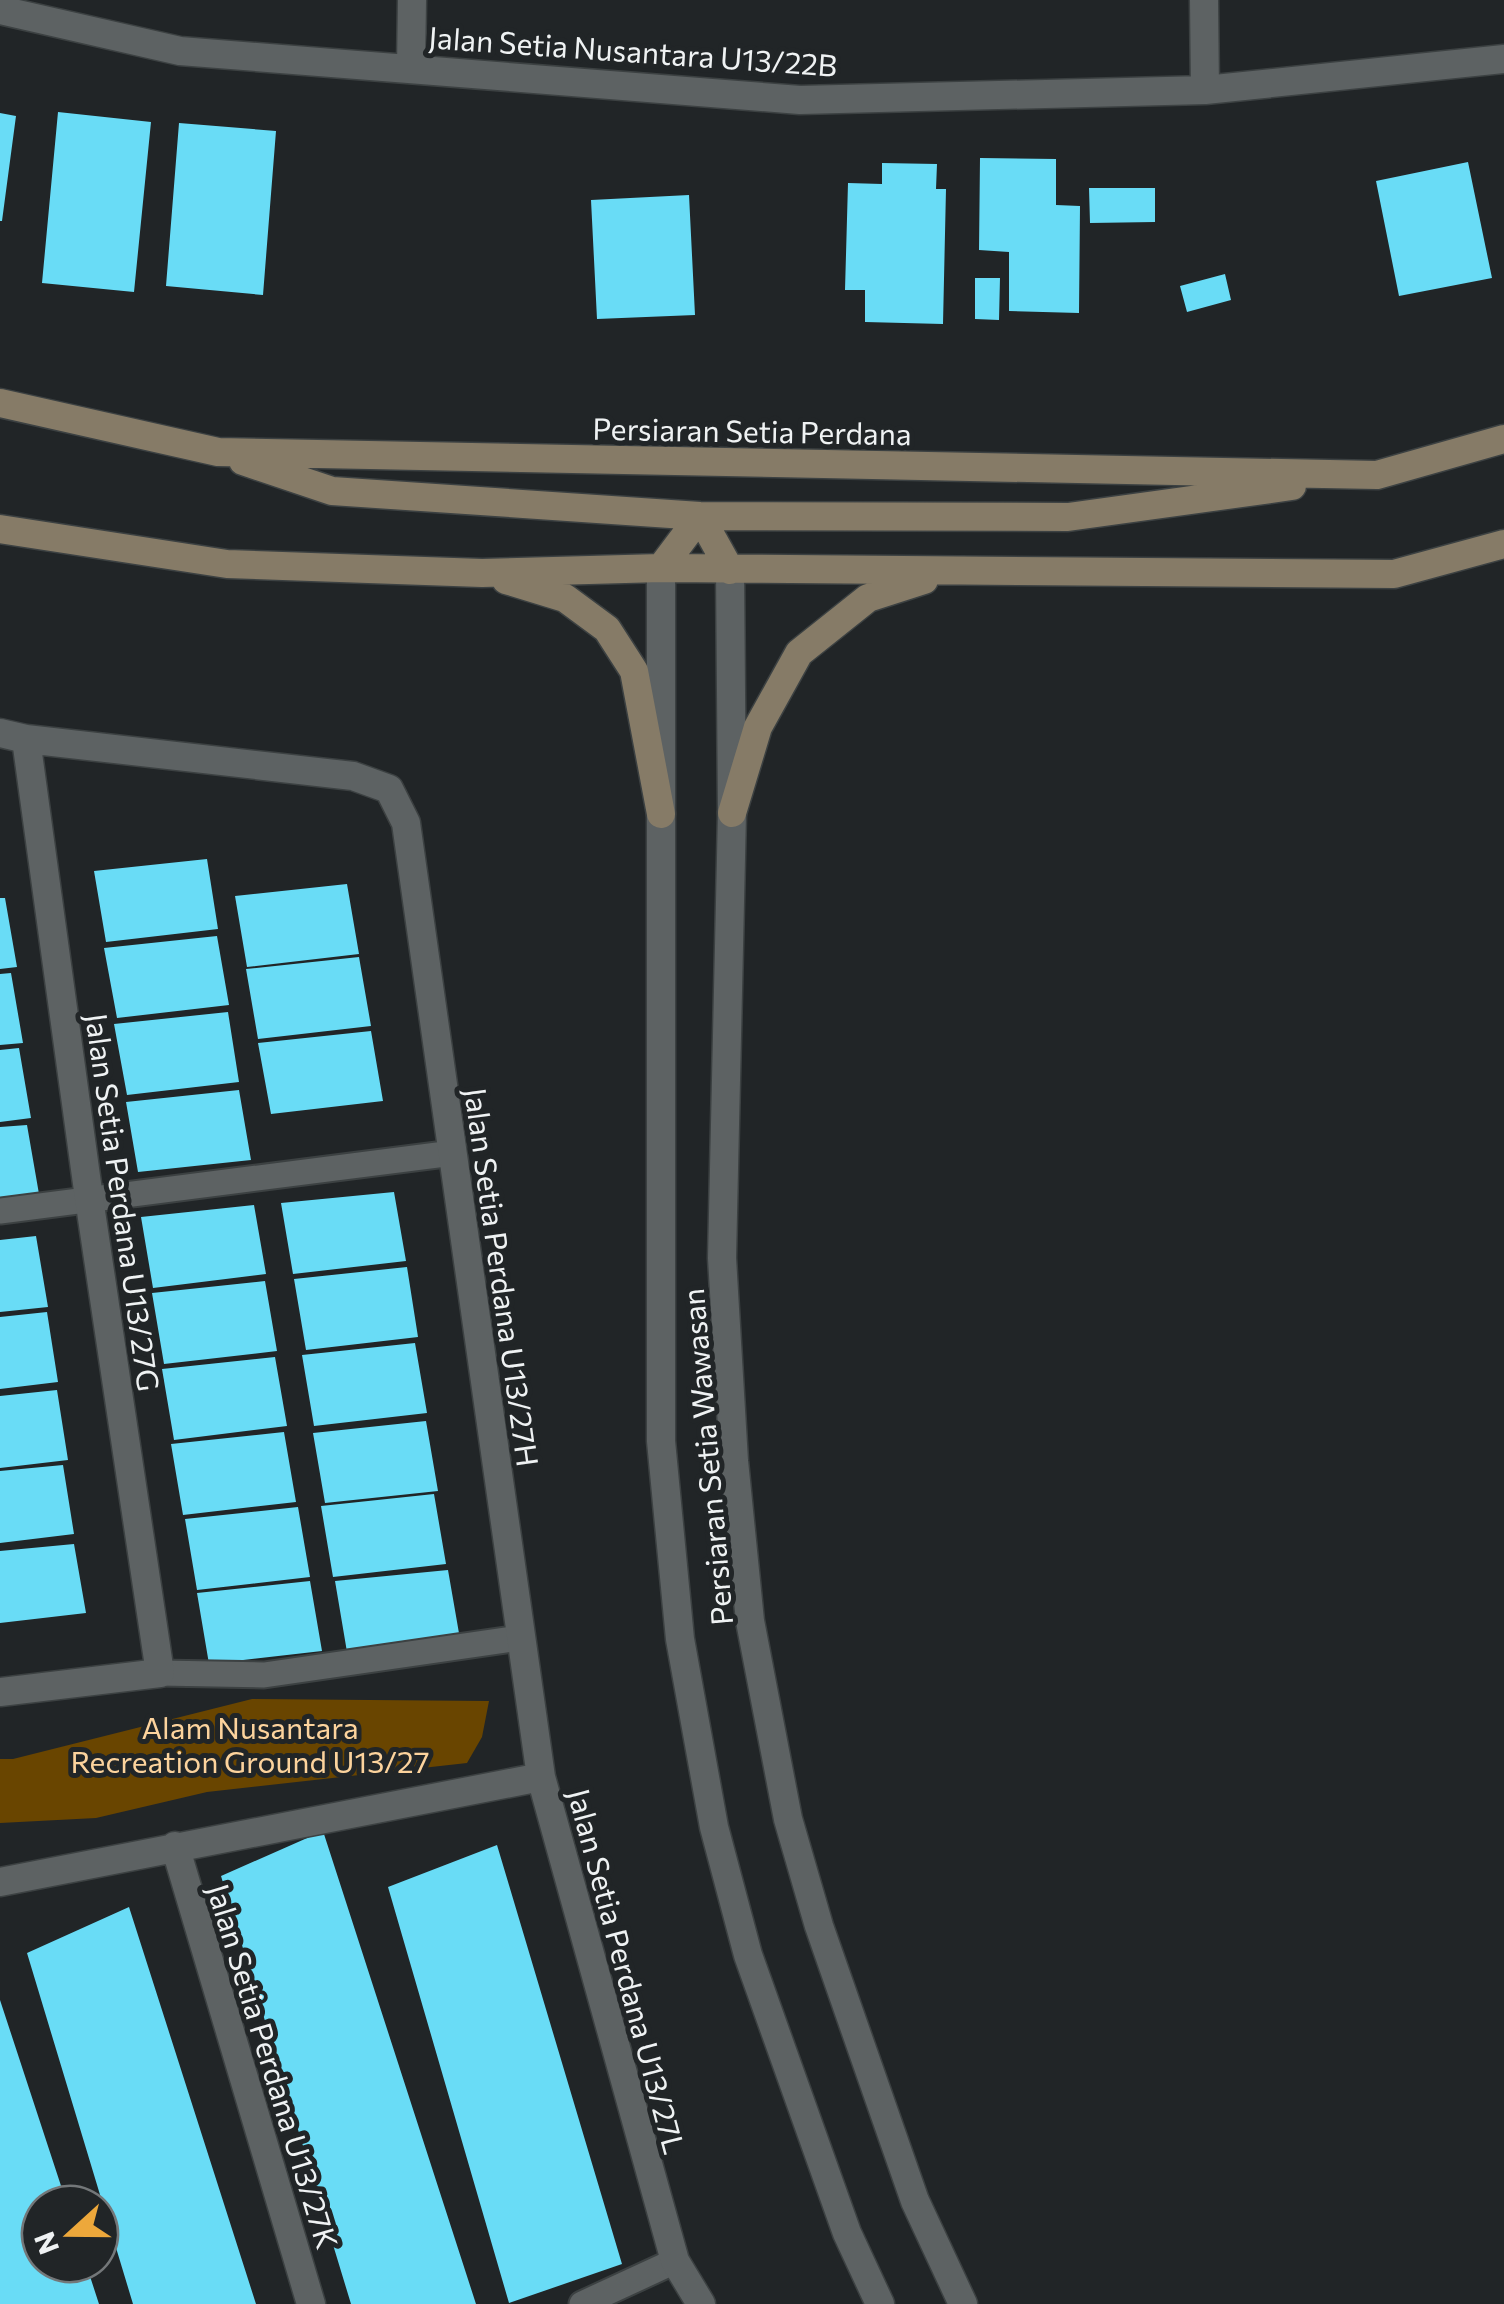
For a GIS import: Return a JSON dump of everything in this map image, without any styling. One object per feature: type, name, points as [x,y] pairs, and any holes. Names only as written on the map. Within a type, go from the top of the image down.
[{"type":"main road","name":"Persiaran Setia Perdana","points":[[0,403],[218,452],[1377,475],[1504,439]]},
{"type":"main road","points":[[218,452],[332,491],[700,516],[1068,517],[1377,475]]},
{"type":"main road","points":[[661,568],[700,516]]},
{"type":"main road","points":[[700,516],[730,570]]},
{"type":"main road","points":[[0,529],[227,564],[482,573],[661,568],[1394,574],[1504,544]]},
{"type":"main road","points":[[732,814],[758,726],[800,653],[868,598],[949,572]]},
{"type":"main road","points":[[482,573],[566,598],[607,629],[634,671],[661,814]]},
{"type":"street","points":[[411,66],[412,0]]},
{"type":"street","points":[[1204,0],[1205,90]]},
{"type":"street","name":"Jalan Setia Nusantara U13/22B","points":[[0,10],[180,51],[411,66],[800,100],[1205,90],[1504,59]]},
{"type":"street","name":"Persiaran Setia Wawasan","points":[[661,568],[661,1441],[680,1640],[714,1827],[748,1955],[847,2233],[880,2304]]},
{"type":"street","name":"Persiaran Setia Wawasan","points":[[730,570],[732,814],[722,1258],[734,1461],[750,1621],[788,1819],[819,1926],[914,2201],[964,2304]]},
{"type":"street","name":"Jalan Setia Perdana U13/27H","points":[[13,736],[353,776],[389,789],[406,823],[541,1777]]},
{"type":"street","name":"Jalan Setia Perdana U13/27G","points":[[13,736],[89,1198],[160,1673]]},
{"type":"street","points":[[0,1692],[160,1673]]},
{"type":"street","name":"Jalan Setia Perdana U13/27L","points":[[0,1882],[541,1777],[675,2261],[700,2304]]},
{"type":"street","name":"Jalan Setia Perdana U13/27K","points":[[175,1846],[311,2304]]},
{"type":"lane","points":[[0,1210],[454,1153]]},
{"type":"lane","points":[[160,1673],[264,1675],[520,1638]]},
{"type":"lane","points":[[582,2304],[675,2261]]},
{"type":"green space","name":"Alam Nusantara Recreation Ground U13/27","points":[[252,1699],[489,1701],[482,1737],[467,1763],[207,1792],[96,1818],[0,1823],[0,1759],[13,1759]]},
{"type":"building","points":[[58,112],[151,122],[134,292],[42,283]]},
{"type":"building","points":[[0,113],[16,116],[2,221],[0,221]]},
{"type":"building","points":[[179,123],[276,131],[263,295],[166,286]]},
{"type":"building","points":[[980,158],[1056,159],[1056,205],[1080,206],[1079,313],[1009,311],[1009,252],[979,250]]},
{"type":"building","points":[[1468,162],[1492,278],[1399,296],[1376,181]]},
{"type":"building","points":[[882,163],[937,164],[936,189],[946,189],[943,324],[865,322],[865,290],[845,290],[848,183],[882,184]]},
{"type":"building","points":[[1089,188],[1155,188],[1155,222],[1090,223]]},
{"type":"building","points":[[689,195],[695,315],[597,319],[591,200]]},
{"type":"building","points":[[1225,274],[1231,300],[1187,312],[1180,286]]},
{"type":"building","points":[[975,278],[1000,278],[999,320],[975,319]]},
{"type":"building","points":[[207,859],[218,929],[106,942],[94,871]]},
{"type":"building","points":[[347,884],[359,954],[247,967],[235,896]]},
{"type":"building","points":[[0,898],[5,898],[17,967],[0,969]]},
{"type":"building","points":[[217,936],[229,1005],[117,1018],[104,948]]},
{"type":"building","points":[[359,957],[371,1026],[258,1039],[246,969]]},
{"type":"building","points":[[11,973],[23,1043],[0,1045],[0,974]]},
{"type":"building","points":[[228,1012],[239,1082],[127,1095],[114,1024]]},
{"type":"building","points":[[371,1031],[383,1101],[271,1114],[258,1043]]},
{"type":"building","points":[[19,1048],[31,1118],[0,1122],[0,1050]]},
{"type":"building","points":[[239,1090],[251,1160],[138,1172],[126,1102]]},
{"type":"building","points":[[27,1125],[39,1194],[0,1199],[0,1127]]},
{"type":"building","points":[[394,1192],[406,1261],[293,1274],[281,1203]]},
{"type":"building","points":[[254,1205],[266,1274],[153,1288],[141,1217]]},
{"type":"building","points":[[36,1236],[48,1307],[0,1312],[0,1240]]},
{"type":"building","points":[[407,1267],[418,1337],[306,1350],[294,1279]]},
{"type":"building","points":[[265,1281],[277,1351],[164,1364],[152,1293]]},
{"type":"building","points":[[47,1312],[58,1382],[0,1389],[0,1317]]},
{"type":"building","points":[[415,1343],[427,1413],[314,1426],[302,1355]]},
{"type":"building","points":[[275,1357],[287,1426],[174,1440],[162,1369]]},
{"type":"building","points":[[57,1390],[68,1460],[0,1468],[0,1396]]},
{"type":"building","points":[[426,1421],[438,1491],[325,1503],[313,1433]]},
{"type":"building","points":[[284,1432],[296,1502],[183,1515],[171,1444]]},
{"type":"building","points":[[63,1465],[74,1534],[0,1543],[0,1471]]},
{"type":"building","points":[[434,1494],[446,1564],[333,1577],[321,1506]]},
{"type":"building","points":[[298,1507],[310,1577],[197,1590],[185,1519]]},
{"type":"building","points":[[74,1544],[86,1613],[0,1623],[0,1551]]},
{"type":"building","points":[[448,1570],[460,1639],[347,1652],[335,1581]]},
{"type":"building","points":[[310,1581],[322,1651],[209,1664],[197,1593]]},
{"type":"building","points":[[323,1831],[476,2304],[351,2304],[221,1876]]},
{"type":"building","points":[[497,1845],[622,2264],[509,2303],[388,1887]]},
{"type":"building","points":[[129,1907],[256,2304],[133,2304],[120,2261],[120,2184],[97,2184],[27,1953]]},
{"type":"building","points":[[0,2000],[60,2184],[20,2184],[20,2284],[92,2284],[99,2304],[0,2304]]}]
